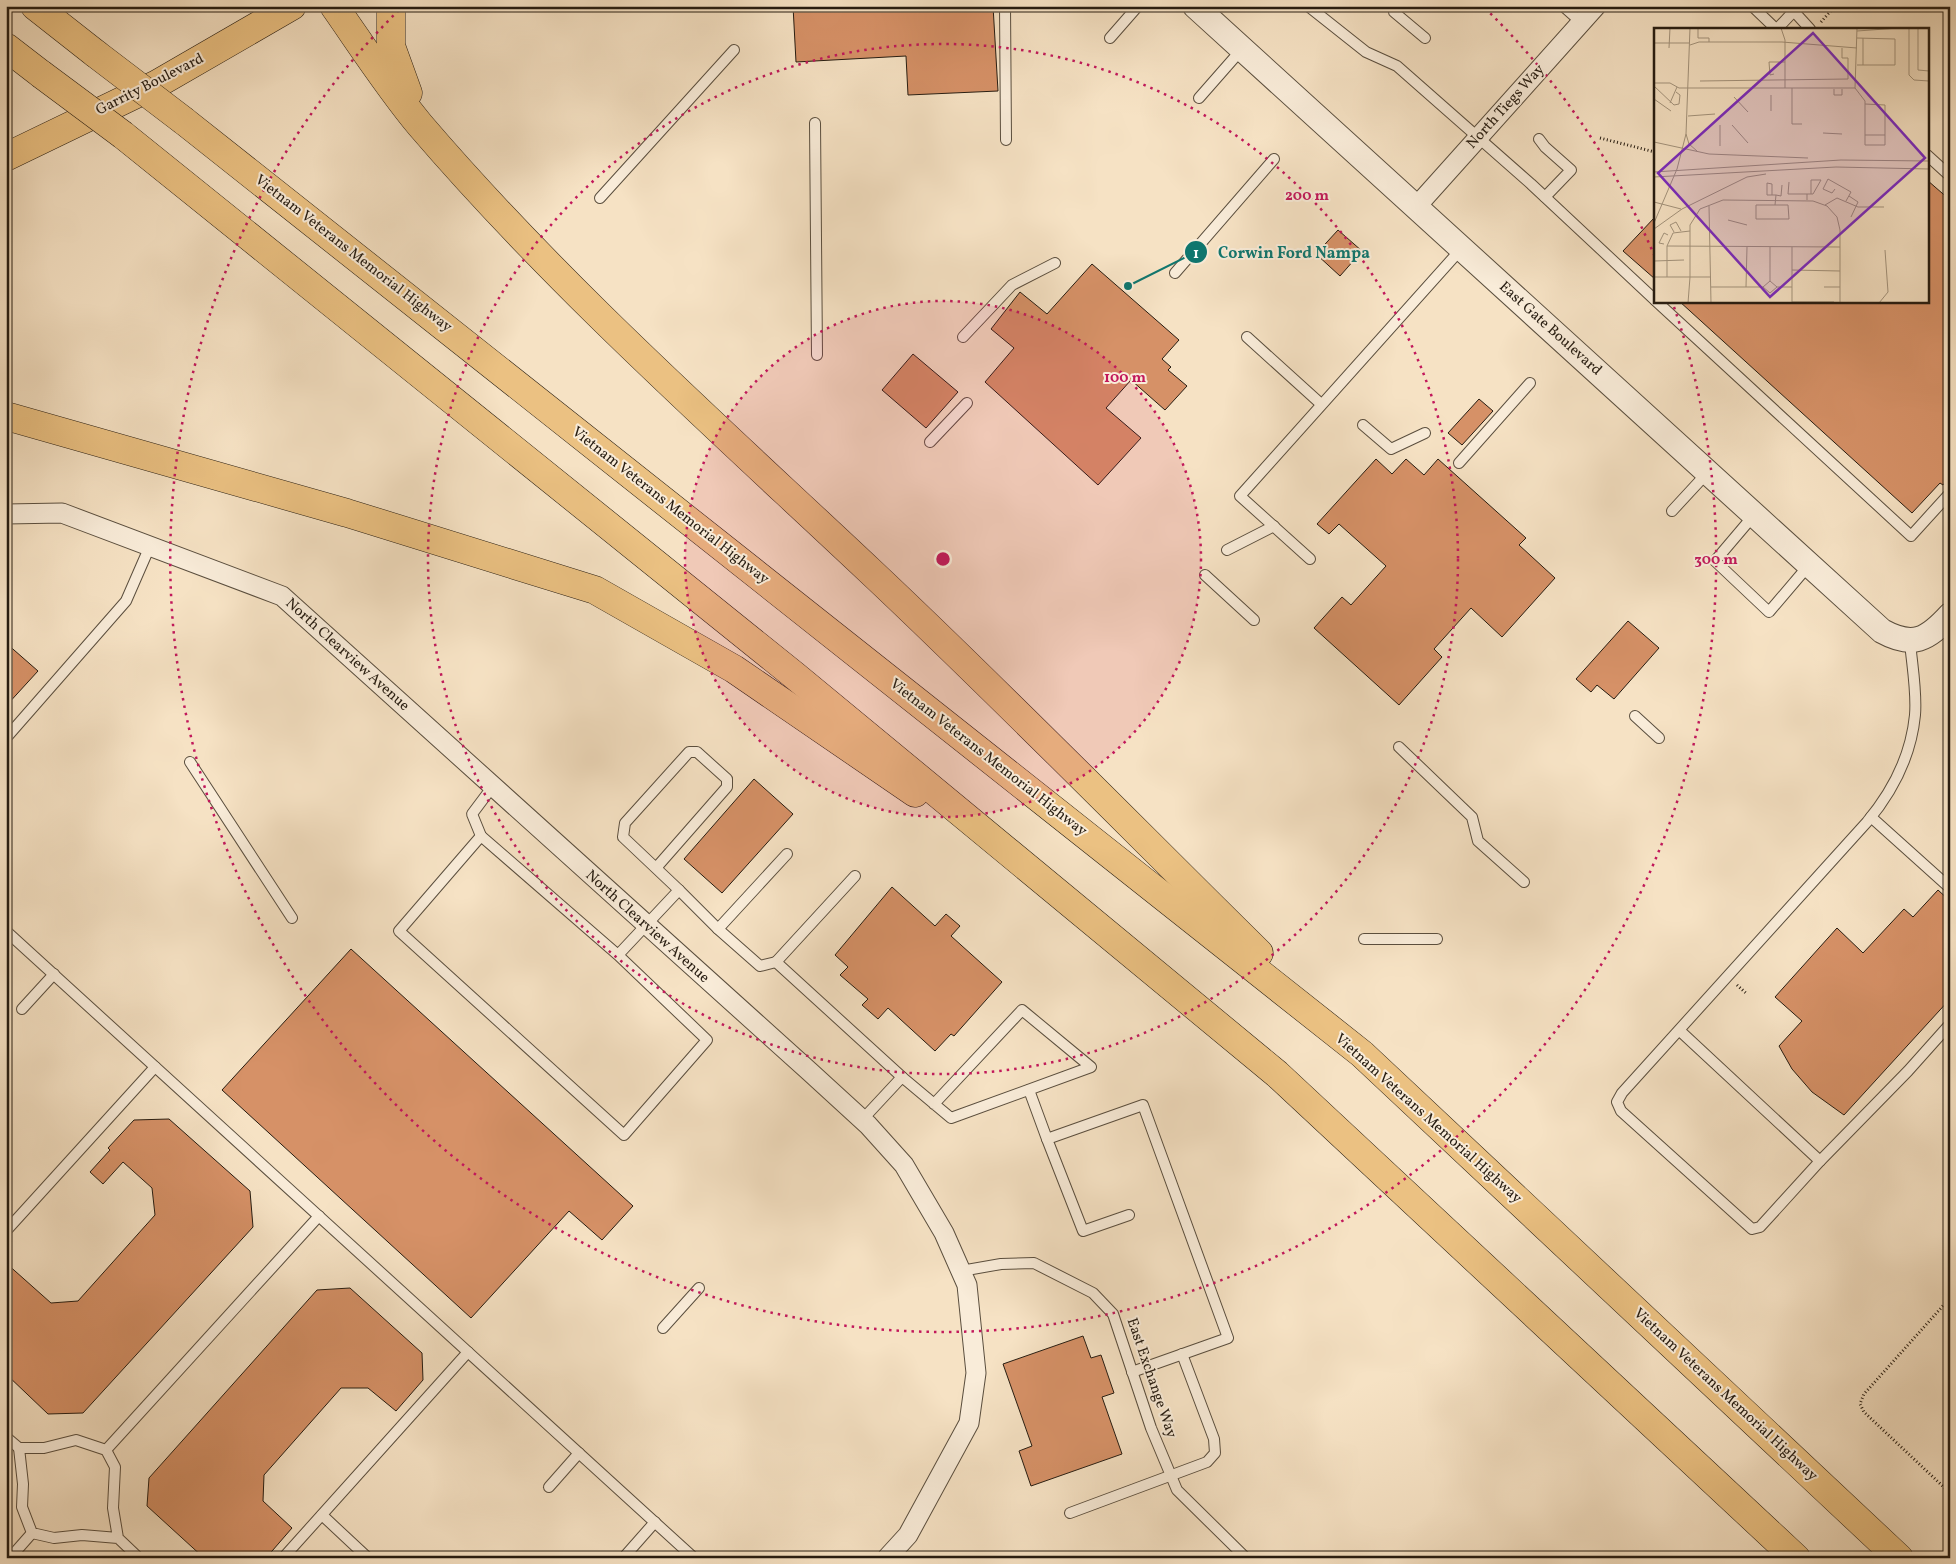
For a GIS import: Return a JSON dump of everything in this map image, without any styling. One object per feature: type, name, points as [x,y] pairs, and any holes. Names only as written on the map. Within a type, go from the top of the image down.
[{"type":"main road","name":"Vietnam Veterans Memorial Highway","points":[[35,6],[184,121],[1362,1054],[1899,1558]]},
{"type":"main road","name":"Garrity Boulevard","points":[[6,157],[158,84],[292,6]]},
{"type":"main road","points":[[334,6],[417,121],[471,183],[655,369],[873,574],[1362,1054]]},
{"type":"main road","points":[[391,6],[391,46],[417,121]]},
{"type":"main road","points":[[6,47],[123,136],[794,675],[1277,1074],[1796,1558]]},
{"type":"main road","points":[[6,416],[347,513],[595,590],[734,669],[889,777],[1009,851]]},
{"type":"street","name":"East Gate Boulevard","points":[[1195,6],[1882,631],[1896,639],[1910,642]]},
{"type":"street","name":"North Tiegs Way","points":[[1416,207],[1596,6]]},
{"type":"street","name":"North Clearview Avenue","points":[[6,514],[62,513],[282,596],[862,1120],[904,1165],[944,1233],[967,1285],[976,1373],[969,1423],[908,1535],[887,1558]]},
{"type":"street","points":[[1910,642],[1925,637],[1950,615]]},
{"type":"lane","points":[[1005,6],[1006,140]]},
{"type":"lane","points":[[1110,38],[1138,6]]},
{"type":"lane","points":[[1308,6],[1366,52],[1397,66],[1545,197],[1654,298]]},
{"type":"lane","points":[[1399,6],[1394,12],[1425,38]]},
{"type":"lane","points":[[1563,6],[1582,22]]},
{"type":"lane","points":[[1752,6],[1776,28]]},
{"type":"lane","points":[[1778,28],[1791,9],[1809,28]]},
{"type":"lane","points":[[1199,98],[1242,49]]},
{"type":"lane","points":[[600,198],[734,50]]},
{"type":"lane","points":[[815,123],[817,355]]},
{"type":"lane","points":[[1540,139],[1545,147],[1571,170],[1545,197]]},
{"type":"lane","points":[[1928,157],[1950,176]]},
{"type":"lane","points":[[1175,273],[1274,159]]},
{"type":"lane","points":[[1310,559],[1240,496],[1462,248]]},
{"type":"lane","points":[[963,337],[1012,285],[1055,262]]},
{"type":"lane","points":[[1658,302],[1911,536],[1950,493]]},
{"type":"lane","points":[[1247,337],[1321,404]]},
{"type":"lane","points":[[1459,463],[1530,383]]},
{"type":"lane","points":[[930,442],[967,404]]},
{"type":"lane","points":[[1363,425],[1390,449],[1425,433]]},
{"type":"lane","points":[[1672,512],[1708,472]]},
{"type":"lane","points":[[1754,515],[1715,561],[1769,612],[1809,565]]},
{"type":"lane","points":[[1227,550],[1274,526]]},
{"type":"lane","points":[[6,738],[126,601],[150,546]]},
{"type":"lane","points":[[1205,575],[1254,620]]},
{"type":"lane","points":[[1910,642],[1915,714],[1906,757],[1890,793],[1871,817],[1622,1093],[1617,1102],[1621,1111],[1752,1228],[1760,1227],[1950,1024]]},
{"type":"lane","points":[[1635,716],[1658,738]]},
{"type":"lane","points":[[1399,748],[1472,817],[1478,841],[1524,882]]},
{"type":"lane","points":[[656,868],[727,787],[727,779],[697,752],[688,752],[625,823],[623,837],[718,929],[760,966],[776,962],[855,876]]},
{"type":"lane","points":[[190,762],[292,918]]},
{"type":"lane","points":[[481,836],[399,931],[624,1135],[707,1040],[618,956],[481,836],[472,814],[492,786]]},
{"type":"lane","points":[[1871,817],[1950,888]]},
{"type":"lane","points":[[718,929],[787,854]]},
{"type":"lane","points":[[618,956],[679,890]]},
{"type":"lane","points":[[6,931],[694,1558]]},
{"type":"lane","points":[[1364,939],[1436,939]]},
{"type":"lane","points":[[776,962],[902,1077],[934,1104],[951,1118],[1091,1067],[1022,1010],[934,1104]]},
{"type":"lane","points":[[22,1009],[54,974]]},
{"type":"lane","points":[[1679,1030],[1820,1161]]},
{"type":"lane","points":[[6,1231],[155,1067]]},
{"type":"lane","points":[[862,1120],[902,1077]]},
{"type":"lane","points":[[1029,1090],[1083,1231],[1129,1215]]},
{"type":"lane","points":[[1047,1139],[1143,1105],[1228,1338],[1132,1372]]},
{"type":"lane","points":[[106,1450],[319,1216]]},
{"type":"lane","name":"East Exchange Way","points":[[961,1271],[1001,1264],[1034,1263],[1093,1293],[1113,1314],[1151,1428],[1177,1490],[1246,1558]]},
{"type":"lane","points":[[663,1328],[699,1288]]},
{"type":"lane","points":[[283,1558],[468,1352]]},
{"type":"lane","points":[[1070,1512],[1207,1462],[1215,1453],[1214,1439],[1182,1354]]},
{"type":"lane","points":[[6,1437],[18,1448],[24,1484],[22,1507],[32,1533]]},
{"type":"lane","points":[[18,1448],[44,1448],[76,1440],[106,1450],[115,1467],[113,1508],[118,1538],[139,1558]]},
{"type":"lane","points":[[549,1487],[579,1453]]},
{"type":"lane","points":[[322,1516],[368,1558]]},
{"type":"lane","points":[[625,1556],[654,1522]]},
{"type":"lane","points":[[32,1533],[54,1538],[82,1535],[118,1538]]},
{"type":"lane","points":[[10,1558],[32,1533]]},
{"type":"path","points":[[1820,22],[1835,6]]},
{"type":"path","points":[[1600,138],[1654,152]]},
{"type":"path","points":[[1736,984],[1747,994]]},
{"type":"path","points":[[1950,1298],[1864,1394],[1860,1404],[1864,1412],[1950,1493]]},
{"type":"building","points":[[793,6],[993,6],[998,91],[908,95],[906,56],[796,62]]},
{"type":"building","points":[[1928,181],[1950,200],[1950,477],[1943,485],[1940,483],[1912,513],[1680,302],[1928,302]]},
{"type":"building","points":[[1654,218],[1654,278],[1623,251]]},
{"type":"building","points":[[1338,230],[1362,251],[1340,276],[1316,254]]},
{"type":"building","points":[[1092,264],[1179,340],[1162,359],[1171,367],[1168,370],[1187,386],[1165,410],[1131,380],[1106,408],[1141,438],[1098,485],[985,382],[1014,348],[991,329],[1020,292],[1047,314]]},
{"type":"building","points":[[913,354],[958,392],[926,428],[882,390]]},
{"type":"building","points":[[1479,399],[1493,411],[1462,445],[1448,433]]},
{"type":"building","points":[[1376,459],[1392,474],[1406,459],[1424,475],[1438,459],[1526,538],[1519,545],[1555,578],[1502,637],[1471,608],[1434,649],[1442,657],[1399,705],[1314,628],[1342,597],[1351,605],[1386,566],[1339,524],[1329,534],[1317,524]]},
{"type":"building","points":[[1628,621],[1659,648],[1614,699],[1597,685],[1591,692],[1576,679]]},
{"type":"building","points":[[6,643],[38,671],[6,706]]},
{"type":"building","points":[[754,779],[793,814],[722,893],[684,859]]},
{"type":"building","points":[[892,887],[935,926],[946,914],[960,926],[951,936],[1002,982],[954,1036],[951,1034],[935,1051],[888,1008],[878,1019],[862,1005],[868,999],[840,975],[848,967],[835,955]]},
{"type":"building","points":[[1938,890],[1950,901],[1950,999],[1844,1115],[1812,1092],[1792,1069],[1779,1046],[1802,1021],[1775,997],[1837,928],[1863,953],[1904,909],[1913,917]]},
{"type":"building","points":[[351,949],[633,1206],[602,1240],[569,1211],[471,1318],[222,1090]]},
{"type":"building","points":[[169,1119],[250,1191],[253,1227],[83,1413],[48,1414],[6,1374],[6,1263],[51,1303],[78,1301],[155,1215],[152,1188],[123,1162],[103,1184],[90,1172],[110,1150],[108,1148],[134,1120]]},
{"type":"building","points":[[350,1288],[422,1353],[423,1380],[396,1411],[368,1388],[341,1388],[264,1475],[263,1501],[292,1528],[266,1558],[204,1558],[147,1506],[149,1478],[317,1290]]},
{"type":"building","points":[[1083,1336],[1091,1358],[1101,1355],[1114,1393],[1102,1397],[1122,1454],[1031,1486],[1019,1451],[1032,1446],[1003,1364]]},
{"type":"place","name":"Corwin Ford Nampa","points":[[1128,286]]}]
